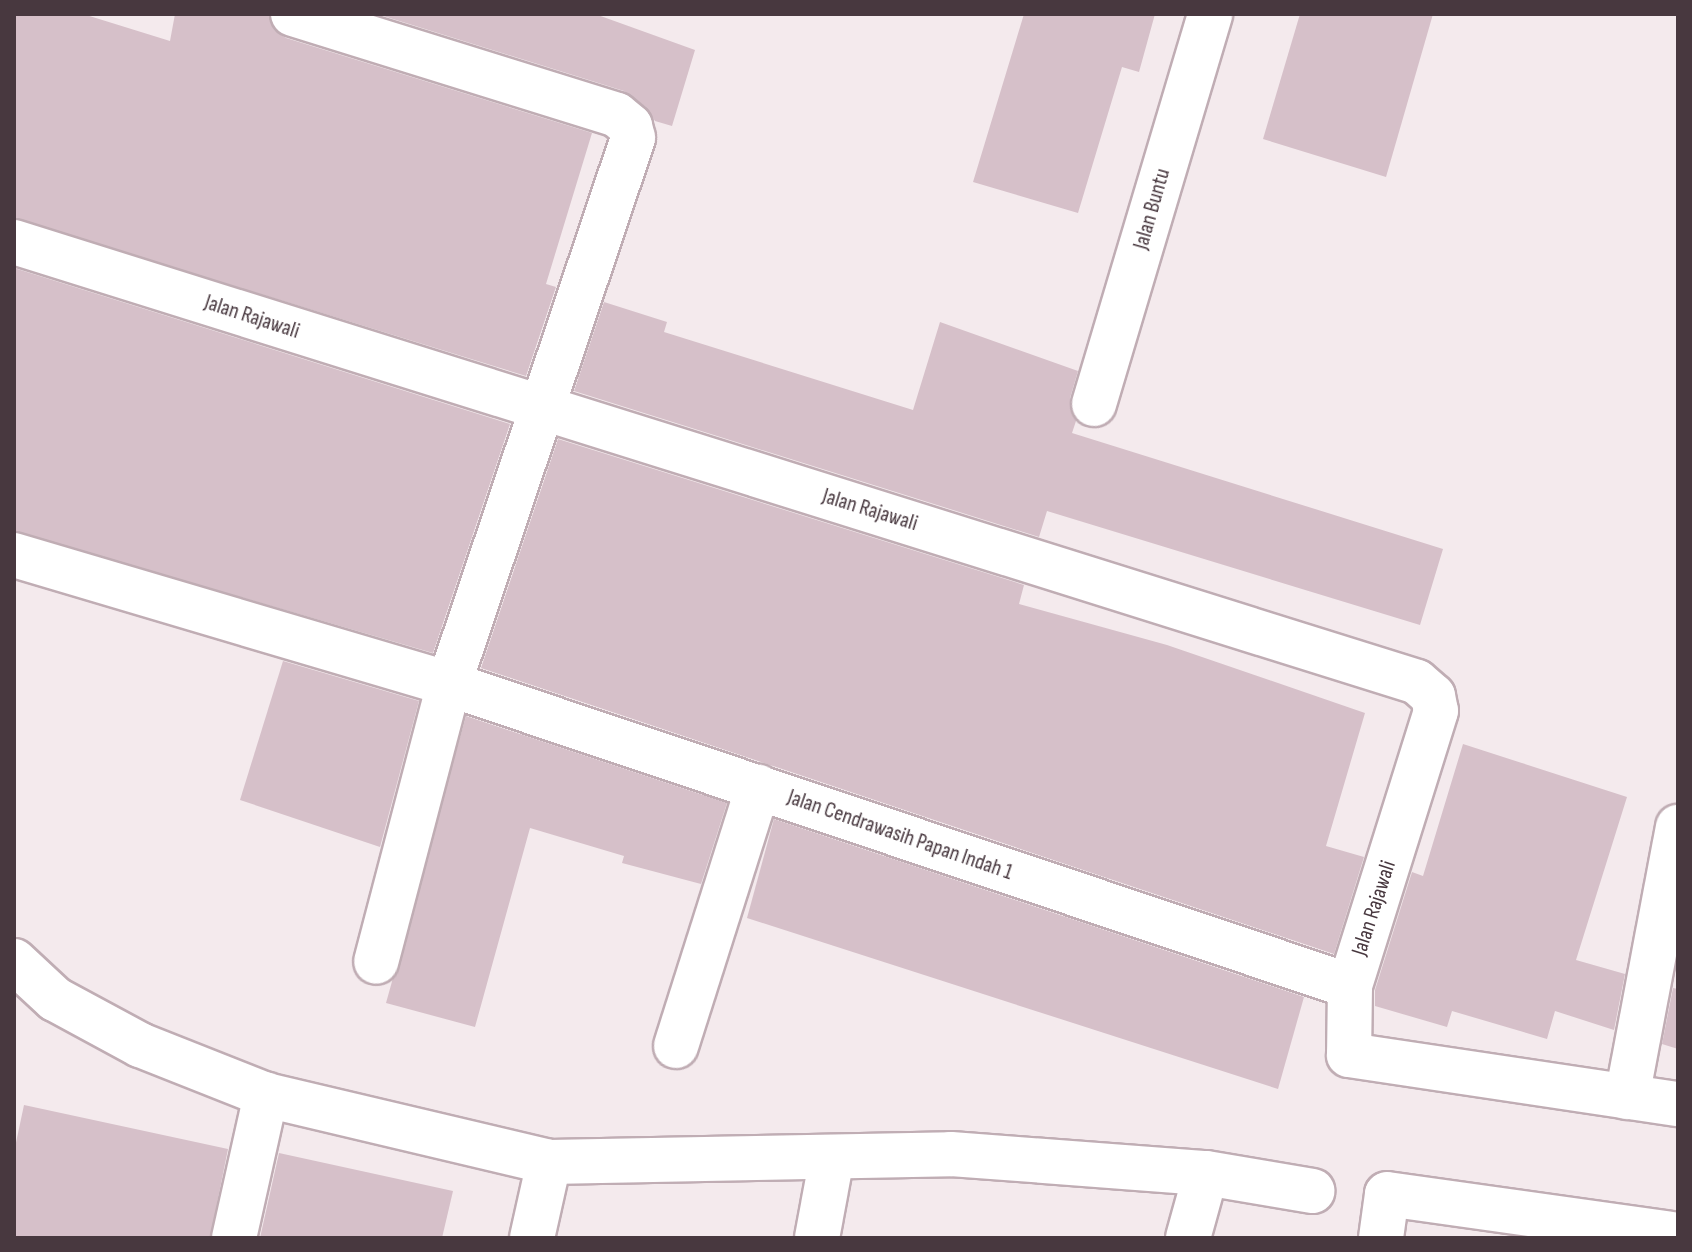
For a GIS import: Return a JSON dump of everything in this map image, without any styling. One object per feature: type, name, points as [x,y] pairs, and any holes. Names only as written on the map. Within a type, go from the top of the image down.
[{"type":"street","points":[[293,14],[617,115],[630,126],[633,138],[449,684],[376,962]]},
{"type":"street","name":"Jalan Buntu","points":[[1094,404],[1210,14]]},
{"type":"street","name":"Jalan Rajawali","points":[[14,242],[1417,682],[1433,696],[1436,711],[1350,986]]},
{"type":"street","name":"Jalan Cendrawasih Papan Indah 1","points":[[14,555],[449,684],[1350,986]]},
{"type":"street","points":[[676,1046],[758,787]]},
{"type":"street","points":[[1627,1097],[1678,827]]},
{"type":"street","points":[[14,961],[55,999],[140,1045],[266,1095],[549,1162],[951,1154],[1206,1173],[1312,1191]]},
{"type":"street","points":[[1350,986],[1345,1043],[1349,1055],[1358,1060],[1678,1104]]},
{"type":"street","points":[[234,1238],[266,1095]]},
{"type":"street","points":[[817,1238],[832,1157]]},
{"type":"street","points":[[532,1238],[549,1162]]},
{"type":"street","points":[[1188,1238],[1206,1173]]},
{"type":"street","points":[[1381,1238],[1387,1194],[1678,1235]]},
{"type":"building","points":[[14,14],[83,14],[170,41],[175,14],[269,14],[274,30],[286,38],[592,133],[546,284],[556,287],[526,376],[14,218]]},
{"type":"building","points":[[377,14],[595,14],[695,50],[672,126],[655,121],[646,107],[624,91]]},
{"type":"building","points":[[1024,14],[1155,14],[1139,72],[1122,67],[1078,213],[973,182]]},
{"type":"building","points":[[1300,14],[1433,14],[1386,177],[1263,139]]},
{"type":"building","points":[[14,268],[510,424],[433,653],[14,531]]},
{"type":"building","points":[[604,302],[667,322],[664,332],[913,410],[940,322],[1078,371],[1070,398],[1076,421],[1072,433],[1443,549],[1420,625],[1047,511],[1039,537],[574,391]]},
{"type":"building","points":[[558,439],[1024,585],[1019,604],[1167,645],[1365,713],[1326,846],[1364,857],[1334,954],[481,668]]},
{"type":"building","points":[[283,661],[419,701],[380,847],[240,800]]},
{"type":"building","points":[[466,716],[727,803],[701,884],[622,863],[624,856],[530,828],[475,1027],[386,1003]]},
{"type":"building","points":[[1463,744],[1627,797],[1576,960],[1625,974],[1614,1030],[1555,1011],[1547,1039],[1452,1011],[1447,1027],[1375,1006],[1375,990],[1412,872],[1423,876]]},
{"type":"building","points":[[774,819],[1304,997],[1278,1089],[747,918]]},
{"type":"building","points":[[1673,988],[1678,989],[1678,1049],[1662,1044]]},
{"type":"building","points":[[24,1105],[228,1149],[210,1238],[14,1238],[14,1152]]},
{"type":"building","points":[[279,1153],[453,1191],[442,1238],[260,1238]]}]
